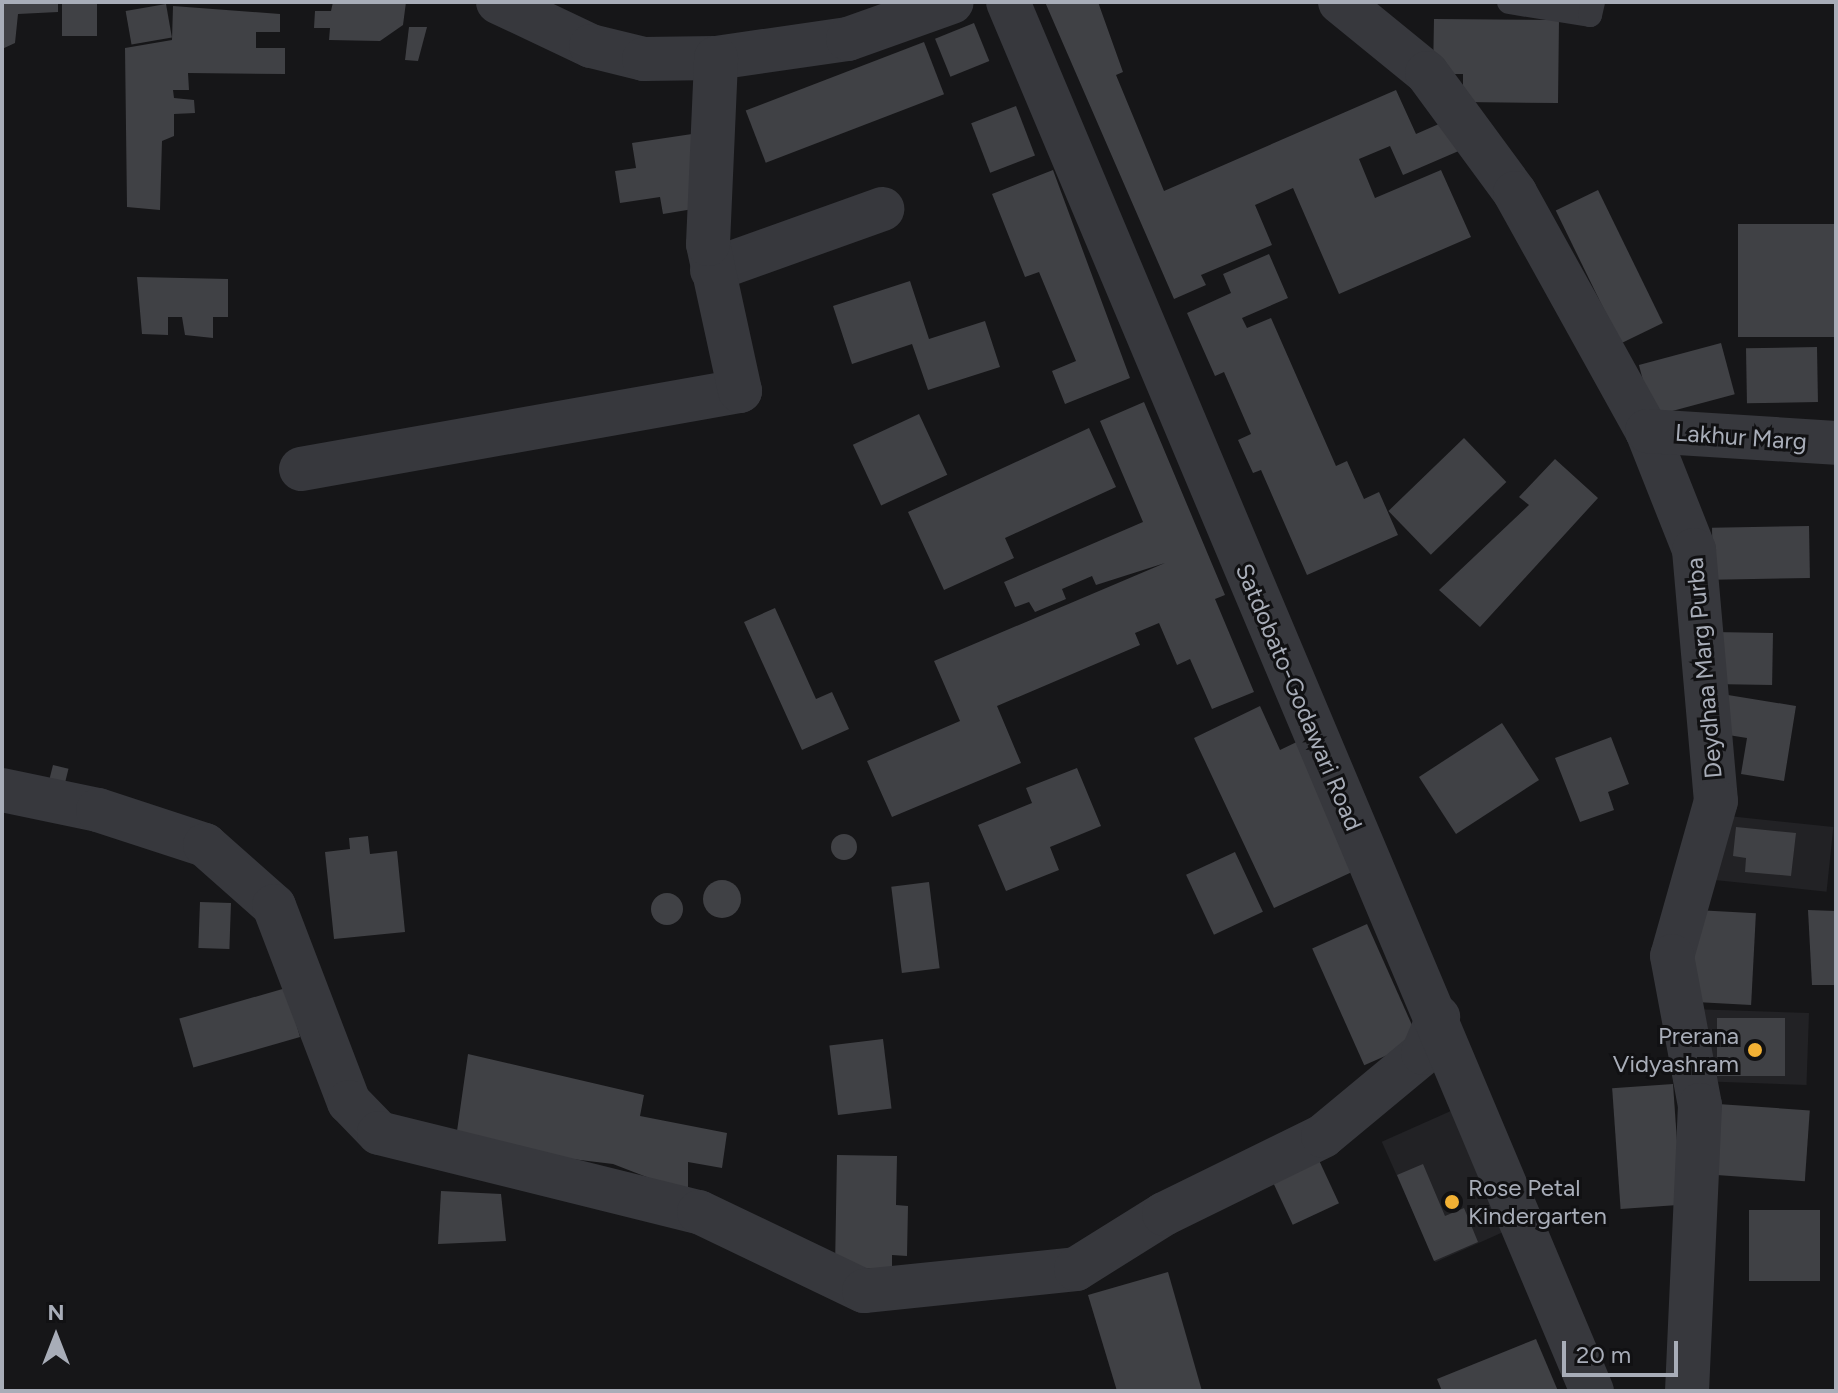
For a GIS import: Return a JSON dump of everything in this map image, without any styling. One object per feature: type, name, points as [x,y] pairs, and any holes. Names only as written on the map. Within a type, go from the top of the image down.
[{"type":"street","points":[[498,2],[591,46],[644,59],[716,58],[848,39],[952,2]]},
{"type":"street","name":"Satdobato-Godawari Road","points":[[1008,2],[1438,1017],[1592,1391]]},
{"type":"street","name":"Deydhaa Marg Purba","points":[[1340,2],[1427,73],[1515,193],[1647,431],[1694,550],[1716,801],[1672,956],[1700,1105],[1687,1391]]},
{"type":"street","points":[[301,469],[733,397],[741,372],[712,270],[716,58]]},
{"type":"street","points":[[712,270],[882,209]]},
{"type":"street","name":"Lakhur Marg","points":[[1647,431],[1836,443]]},
{"type":"street","points":[[2,790],[98,810],[205,845],[274,906],[349,1102],[379,1133],[699,1212],[864,1291],[1076,1269],[1164,1214],[1323,1136],[1423,1053],[1438,1017]]},
{"type":"lane","points":[[1509,2],[1590,15],[1593,2]]},
{"type":"shaded area","points":[[1719,815],[1833,827],[1827,892],[1712,880]]},
{"type":"shaded area","name":"Prerana Vidyashram","points":[[1698,1009],[1809,1013],[1806,1085],[1696,1081]]},
{"type":"shaded area","name":"Rose Petal Kindergarten","points":[[1453,1110],[1507,1231],[1435,1262],[1382,1142]]},
{"type":"building","points":[[2,2],[58,2],[58,12],[18,14],[15,43],[2,49]]},
{"type":"building","points":[[62,2],[97,2],[97,36],[62,36]]},
{"type":"building","points":[[333,2],[406,2],[403,25],[380,41],[329,40],[330,28],[314,28],[315,11],[331,11]]},
{"type":"building","points":[[1045,2],[1098,2],[1123,72],[1116,75],[1164,191],[1396,90],[1416,134],[1448,120],[1461,150],[1403,175],[1390,146],[1359,159],[1375,198],[1441,170],[1471,237],[1339,294],[1293,188],[1255,205],[1272,245],[1201,275],[1206,285],[1174,299]]},
{"type":"building","points":[[166,4],[172,37],[132,45],[126,11]]},
{"type":"building","points":[[173,6],[280,14],[280,32],[256,32],[256,48],[285,48],[285,74],[188,73],[189,90],[173,90],[174,98],[194,100],[195,113],[174,114],[174,136],[162,141],[160,210],[127,207],[125,48],[172,40]]},
{"type":"building","points":[[1434,19],[1559,20],[1558,103],[1463,102],[1463,74],[1433,74]]},
{"type":"building","points":[[974,23],[989,61],[950,77],[935,39]]},
{"type":"building","points":[[409,27],[427,27],[418,61],[405,60]]},
{"type":"building","points":[[924,42],[944,94],[766,163],[746,110]]},
{"type":"building","points":[[1016,106],[1035,155],[990,173],[971,123]]},
{"type":"building","points":[[692,134],[693,209],[663,214],[660,197],[620,203],[615,171],[636,168],[632,143]]},
{"type":"building","points":[[1053,170],[1130,378],[1065,404],[1052,371],[1076,361],[1039,272],[1025,277],[992,194]]},
{"type":"building","points":[[1598,190],[1663,323],[1621,344],[1556,211]]},
{"type":"building","points":[[1738,224],[1836,224],[1836,337],[1738,337]]},
{"type":"building","points":[[1269,254],[1288,298],[1242,318],[1247,328],[1271,318],[1336,466],[1347,461],[1364,499],[1379,492],[1398,535],[1307,575],[1261,470],[1253,473],[1238,440],[1251,434],[1224,372],[1215,376],[1187,313],[1231,293],[1223,274]]},
{"type":"building","points":[[137,277],[228,279],[228,317],[213,317],[213,338],[185,335],[182,317],[168,317],[168,335],[142,334]]},
{"type":"building","points":[[910,281],[929,339],[985,321],[1000,367],[928,390],[912,344],[852,364],[833,306]]},
{"type":"building","points":[[1721,343],[1735,394],[1653,416],[1639,365]]},
{"type":"building","points":[[1817,347],[1818,402],[1747,403],[1746,348]]},
{"type":"building","points":[[1144,402],[1225,595],[1215,599],[1254,692],[1212,709],[1190,659],[1177,665],[1159,623],[1135,633],[1140,645],[997,706],[1021,763],[892,817],[867,761],[960,721],[934,661],[1165,563],[1096,585],[1092,576],[1062,589],[1066,599],[1035,612],[1029,602],[1015,607],[1004,582],[1143,522],[1100,421]]},
{"type":"building","points":[[919,414],[947,475],[881,506],[853,445]]},
{"type":"building","points":[[1089,428],[1116,487],[1005,538],[1014,558],[944,590],[908,512]]},
{"type":"building","points":[[1464,438],[1506,482],[1431,555],[1388,511]]},
{"type":"building","points":[[1555,459],[1598,498],[1480,627],[1439,590],[1529,505],[1519,497]]},
{"type":"building","points":[[1809,526],[1810,578],[1713,580],[1712,528]]},
{"type":"building","points":[[775,608],[816,699],[832,692],[849,729],[802,750],[744,622]]},
{"type":"building","points":[[1713,632],[1773,633],[1772,685],[1712,684]]},
{"type":"building","points":[[1728,695],[1796,706],[1784,781],[1741,774],[1747,738],[1722,734]]},
{"type":"building","points":[[1260,706],[1280,750],[1305,738],[1365,866],[1274,908],[1194,738]]},
{"type":"building","points":[[1502,723],[1539,780],[1456,834],[1419,777]]},
{"type":"building","points":[[1611,737],[1629,784],[1608,792],[1614,810],[1580,822],[1555,758]]},
{"type":"building","points":[[53,765],[69,769],[62,794],[47,790]]},
{"type":"building","points":[[1077,768],[1101,826],[1050,847],[1059,870],[1006,891],[978,825],[1032,803],[1026,788]]},
{"type":"building","points":[[1736,827],[1796,833],[1791,876],[1745,872],[1746,858],[1733,856]]},
{"type":"building","points":[[844,834],[853,838],[857,847],[853,856],[844,860],[835,856],[831,847],[835,838]]},
{"type":"building","points":[[368,836],[370,854],[397,851],[405,932],[334,939],[325,852],[350,849],[349,838]]},
{"type":"building","points":[[1235,852],[1263,912],[1214,935],[1186,875]]},
{"type":"building","points":[[722,880],[736,885],[741,899],[736,913],[722,918],[708,913],[703,899],[708,885]]},
{"type":"building","points":[[929,882],[940,968],[902,973],[891,887]]},
{"type":"building","points":[[667,893],[678,898],[683,909],[678,920],[667,925],[656,920],[651,909],[656,898]]},
{"type":"building","points":[[200,902],[231,903],[229,949],[198,948]]},
{"type":"building","points":[[1696,910],[1756,913],[1751,1005],[1691,1002]]},
{"type":"building","points":[[1808,910],[1836,911],[1836,985],[1812,985]]},
{"type":"building","points":[[1367,924],[1419,1041],[1364,1065],[1312,948]]},
{"type":"building","points":[[286,988],[300,1037],[193,1068],[179,1019]]},
{"type":"building","points":[[1717,1018],[1785,1018],[1785,1076],[1717,1076]]},
{"type":"building","points":[[883,1039],[892,1108],[838,1115],[829,1046]]},
{"type":"building","points":[[468,1054],[644,1095],[640,1116],[727,1133],[722,1168],[688,1162],[688,1193],[613,1164],[455,1145]]},
{"type":"building","points":[[1673,1084],[1681,1205],[1621,1209],[1612,1088]]},
{"type":"building","points":[[1718,1104],[1810,1110],[1805,1181],[1713,1175]]},
{"type":"building","points":[[837,1155],[897,1156],[896,1205],[908,1206],[907,1256],[892,1255],[892,1269],[835,1268]]},
{"type":"building","points":[[1317,1156],[1339,1203],[1293,1225],[1271,1178]]},
{"type":"building","points":[[1423,1164],[1445,1216],[1464,1208],[1478,1242],[1434,1261],[1397,1175]]},
{"type":"building","points":[[441,1191],[501,1194],[506,1241],[438,1244]]},
{"type":"building","points":[[1749,1210],[1820,1210],[1820,1281],[1749,1281]]},
{"type":"building","points":[[1168,1272],[1202,1391],[1117,1391],[1088,1295]]},
{"type":"building","points":[[1536,1339],[1558,1391],[1442,1391],[1437,1379]]},
{"type":"place","name":"Prerana Vidyashram","points":[[1755,1050]]},
{"type":"place","name":"Rose Petal Kindergarten","points":[[1452,1202]]}]
